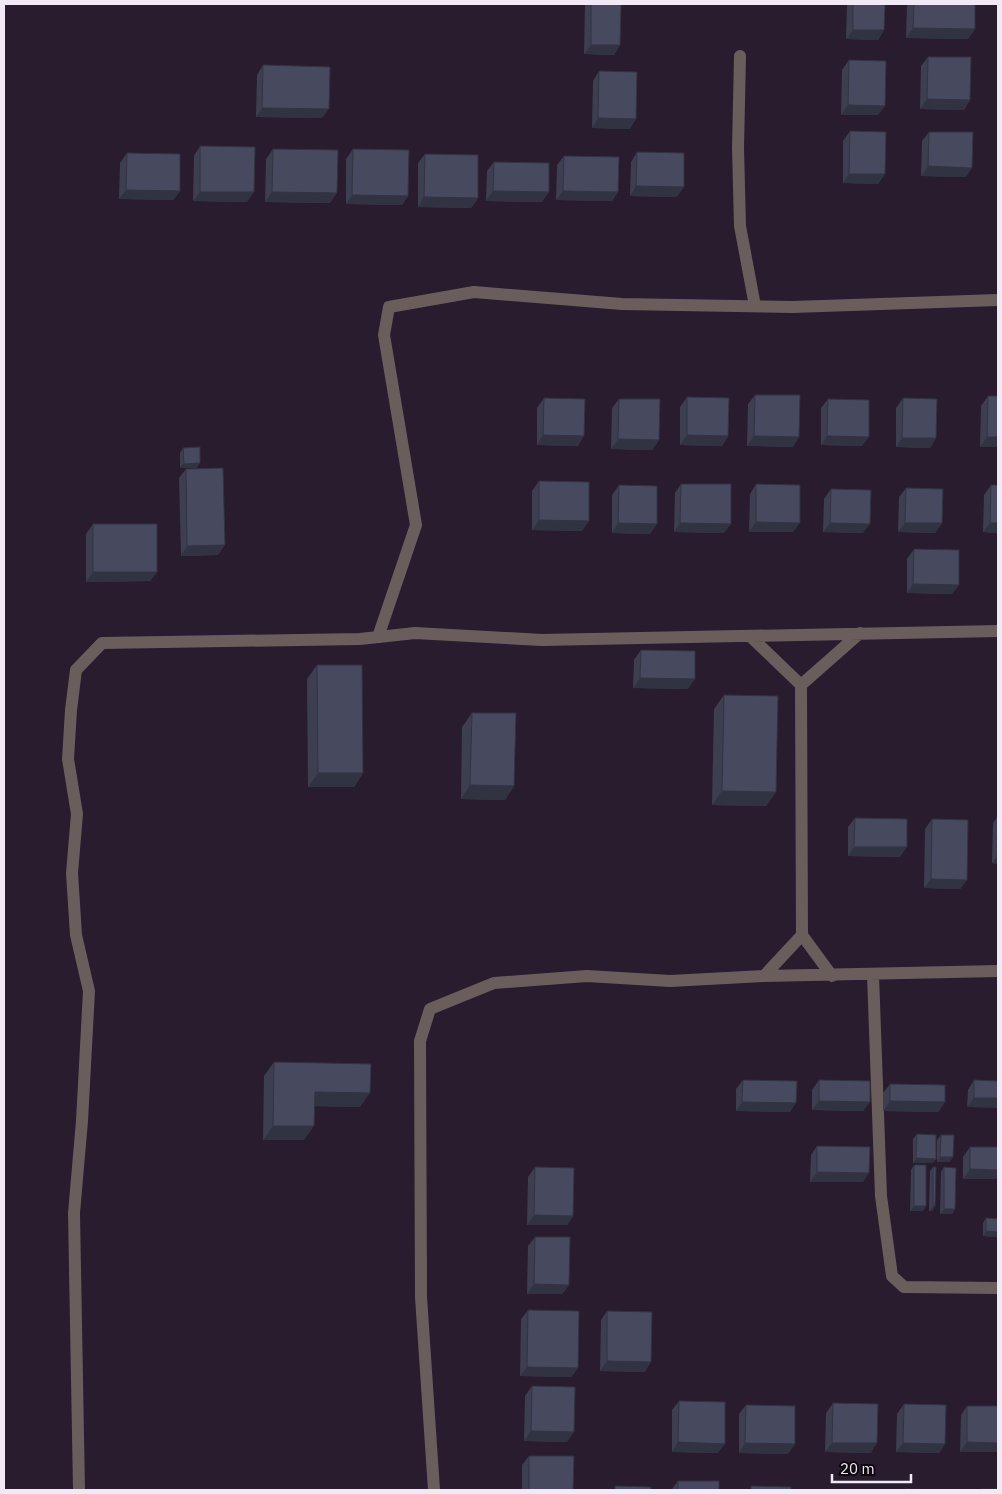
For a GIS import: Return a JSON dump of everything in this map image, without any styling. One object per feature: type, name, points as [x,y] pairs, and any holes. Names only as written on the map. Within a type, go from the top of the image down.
[{"type":"street","points":[[740,56],[738,148],[740,226],[755,306]]},
{"type":"street","points":[[378,637],[416,525],[384,335],[389,307],[474,292],[622,304],[755,306],[998,300]]},
{"type":"street","points":[[79,1490],[74,1213],[82,1121],[89,991],[76,935],[72,873],[77,814],[68,759],[76,670],[102,643],[378,637],[415,633],[542,640],[998,632]]},
{"type":"street","points":[[801,685],[860,633]]},
{"type":"street","points":[[750,636],[801,685],[802,935],[832,976]]},
{"type":"street","points":[[764,976],[802,935]]},
{"type":"street","points":[[434,1490],[421,1296],[420,1041],[430,1009],[494,983],[587,976],[670,981],[764,976],[998,971]]},
{"type":"street","points":[[873,975],[881,1196],[892,1276],[904,1287],[998,1288]]},
{"type":"building","points":[[591,4],[621,4],[620,45],[591,45]]},
{"type":"building","points":[[853,4],[885,4],[884,30],[853,30]]},
{"type":"building","points":[[914,4],[975,4],[975,29],[913,28]]},
{"type":"building","points":[[928,57],[971,57],[970,100],[927,99]]},
{"type":"building","points":[[849,60],[886,61],[885,106],[848,105]]},
{"type":"building","points":[[263,65],[330,67],[329,109],[262,108]]},
{"type":"building","points":[[599,71],[637,72],[636,119],[598,118]]},
{"type":"building","points":[[850,131],[886,132],[885,174],[849,174]]},
{"type":"building","points":[[929,132],[973,132],[972,168],[928,166]]},
{"type":"building","points":[[200,146],[255,147],[254,192],[200,192]]},
{"type":"building","points":[[273,149],[338,150],[337,193],[272,192]]},
{"type":"building","points":[[353,149],[409,150],[408,196],[352,195]]},
{"type":"building","points":[[637,152],[684,153],[684,187],[636,186]]},
{"type":"building","points":[[127,153],[180,154],[180,191],[126,190]]},
{"type":"building","points":[[425,154],[478,155],[478,198],[424,197]]},
{"type":"building","points":[[564,156],[619,157],[618,192],[563,191]]},
{"type":"building","points":[[494,162],[549,163],[549,192],[493,191]]},
{"type":"building","points":[[755,395],[800,395],[799,437],[754,436]]},
{"type":"building","points":[[988,396],[998,396],[998,437],[987,437]]},
{"type":"building","points":[[687,397],[729,398],[728,436],[687,435]]},
{"type":"building","points":[[544,398],[585,399],[584,436],[543,435]]},
{"type":"building","points":[[903,398],[937,399],[936,438],[902,438]]},
{"type":"building","points":[[619,399],[660,399],[659,440],[618,439]]},
{"type":"building","points":[[828,399],[869,400],[869,437],[827,436]]},
{"type":"building","points":[[200,447],[200,463],[184,464],[183,448]]},
{"type":"building","points":[[223,468],[225,545],[187,546],[186,469]]},
{"type":"building","points":[[539,481],[589,482],[589,521],[539,520]]},
{"type":"building","points":[[681,484],[731,484],[731,524],[680,523]]},
{"type":"building","points":[[756,484],[800,485],[800,523],[756,522]]},
{"type":"building","points":[[619,485],[657,486],[657,524],[618,523]]},
{"type":"building","points":[[991,485],[998,485],[998,523],[990,523]]},
{"type":"building","points":[[906,488],[943,489],[942,523],[905,523]]},
{"type":"building","points":[[831,489],[871,490],[870,524],[830,523]]},
{"type":"building","points":[[93,524],[157,524],[157,572],[93,572]]},
{"type":"building","points":[[914,549],[959,550],[959,585],[913,584]]},
{"type":"building","points":[[641,650],[695,651],[695,679],[640,678]]},
{"type":"building","points":[[317,665],[362,665],[363,773],[318,773]]},
{"type":"building","points":[[724,695],[778,696],[776,792],[722,791]]},
{"type":"building","points":[[472,713],[516,713],[514,786],[470,785]]},
{"type":"building","points":[[855,818],[907,819],[907,847],[854,847]]},
{"type":"building","points":[[932,819],[968,820],[967,880],[931,879]]},
{"type":"building","points":[[274,1062],[371,1064],[370,1093],[315,1092],[314,1126],[273,1126]]},
{"type":"building","points":[[743,1080],[797,1081],[796,1103],[742,1102]]},
{"type":"building","points":[[819,1080],[870,1081],[870,1102],[819,1101]]},
{"type":"building","points":[[974,1080],[998,1081],[998,1098],[974,1098]]},
{"type":"building","points":[[890,1084],[945,1085],[945,1102],[890,1101]]},
{"type":"building","points":[[917,1134],[936,1135],[936,1159],[916,1158]]},
{"type":"building","points":[[941,1135],[954,1135],[953,1157],[940,1157]]},
{"type":"building","points":[[817,1146],[870,1147],[869,1173],[817,1172]]},
{"type":"building","points":[[970,1147],[998,1147],[998,1170],[970,1169]]},
{"type":"building","points":[[914,1165],[926,1165],[926,1206],[914,1206]]},
{"type":"building","points":[[535,1167],[574,1168],[573,1216],[534,1215]]},
{"type":"building","points":[[933,1167],[936,1167],[935,1206],[933,1206]]},
{"type":"building","points":[[944,1167],[956,1168],[955,1209],[944,1209]]},
{"type":"building","points":[[986,1218],[998,1219],[998,1232],[986,1231]]},
{"type":"building","points":[[535,1237],[570,1237],[569,1285],[534,1284]]},
{"type":"building","points":[[528,1310],[579,1311],[578,1368],[527,1367]]},
{"type":"building","points":[[607,1311],[652,1312],[651,1362],[607,1361]]},
{"type":"building","points":[[532,1386],[575,1387],[574,1432],[531,1431]]},
{"type":"building","points":[[679,1401],[725,1402],[725,1444],[678,1442]]},
{"type":"building","points":[[833,1403],[878,1404],[877,1443],[832,1443]]},
{"type":"building","points":[[904,1404],[946,1405],[945,1444],[903,1443]]},
{"type":"building","points":[[746,1405],[795,1406],[795,1444],[745,1443]]},
{"type":"building","points":[[967,1406],[998,1406],[998,1443],[967,1442]]},
{"type":"building","points":[[529,1456],[574,1456],[573,1490],[529,1490]]},
{"type":"building","points":[[678,1481],[719,1481],[719,1490],[678,1490]]},
{"type":"building","points":[[615,1486],[651,1487],[651,1490],[615,1490]]},
{"type":"building","points":[[751,1486],[791,1487],[791,1490],[751,1490]]},
{"type":"building","points":[[905,1489],[947,1490],[905,1490]]},
{"type":"building","points":[[998,1489],[998,1490],[980,1490]]}]
